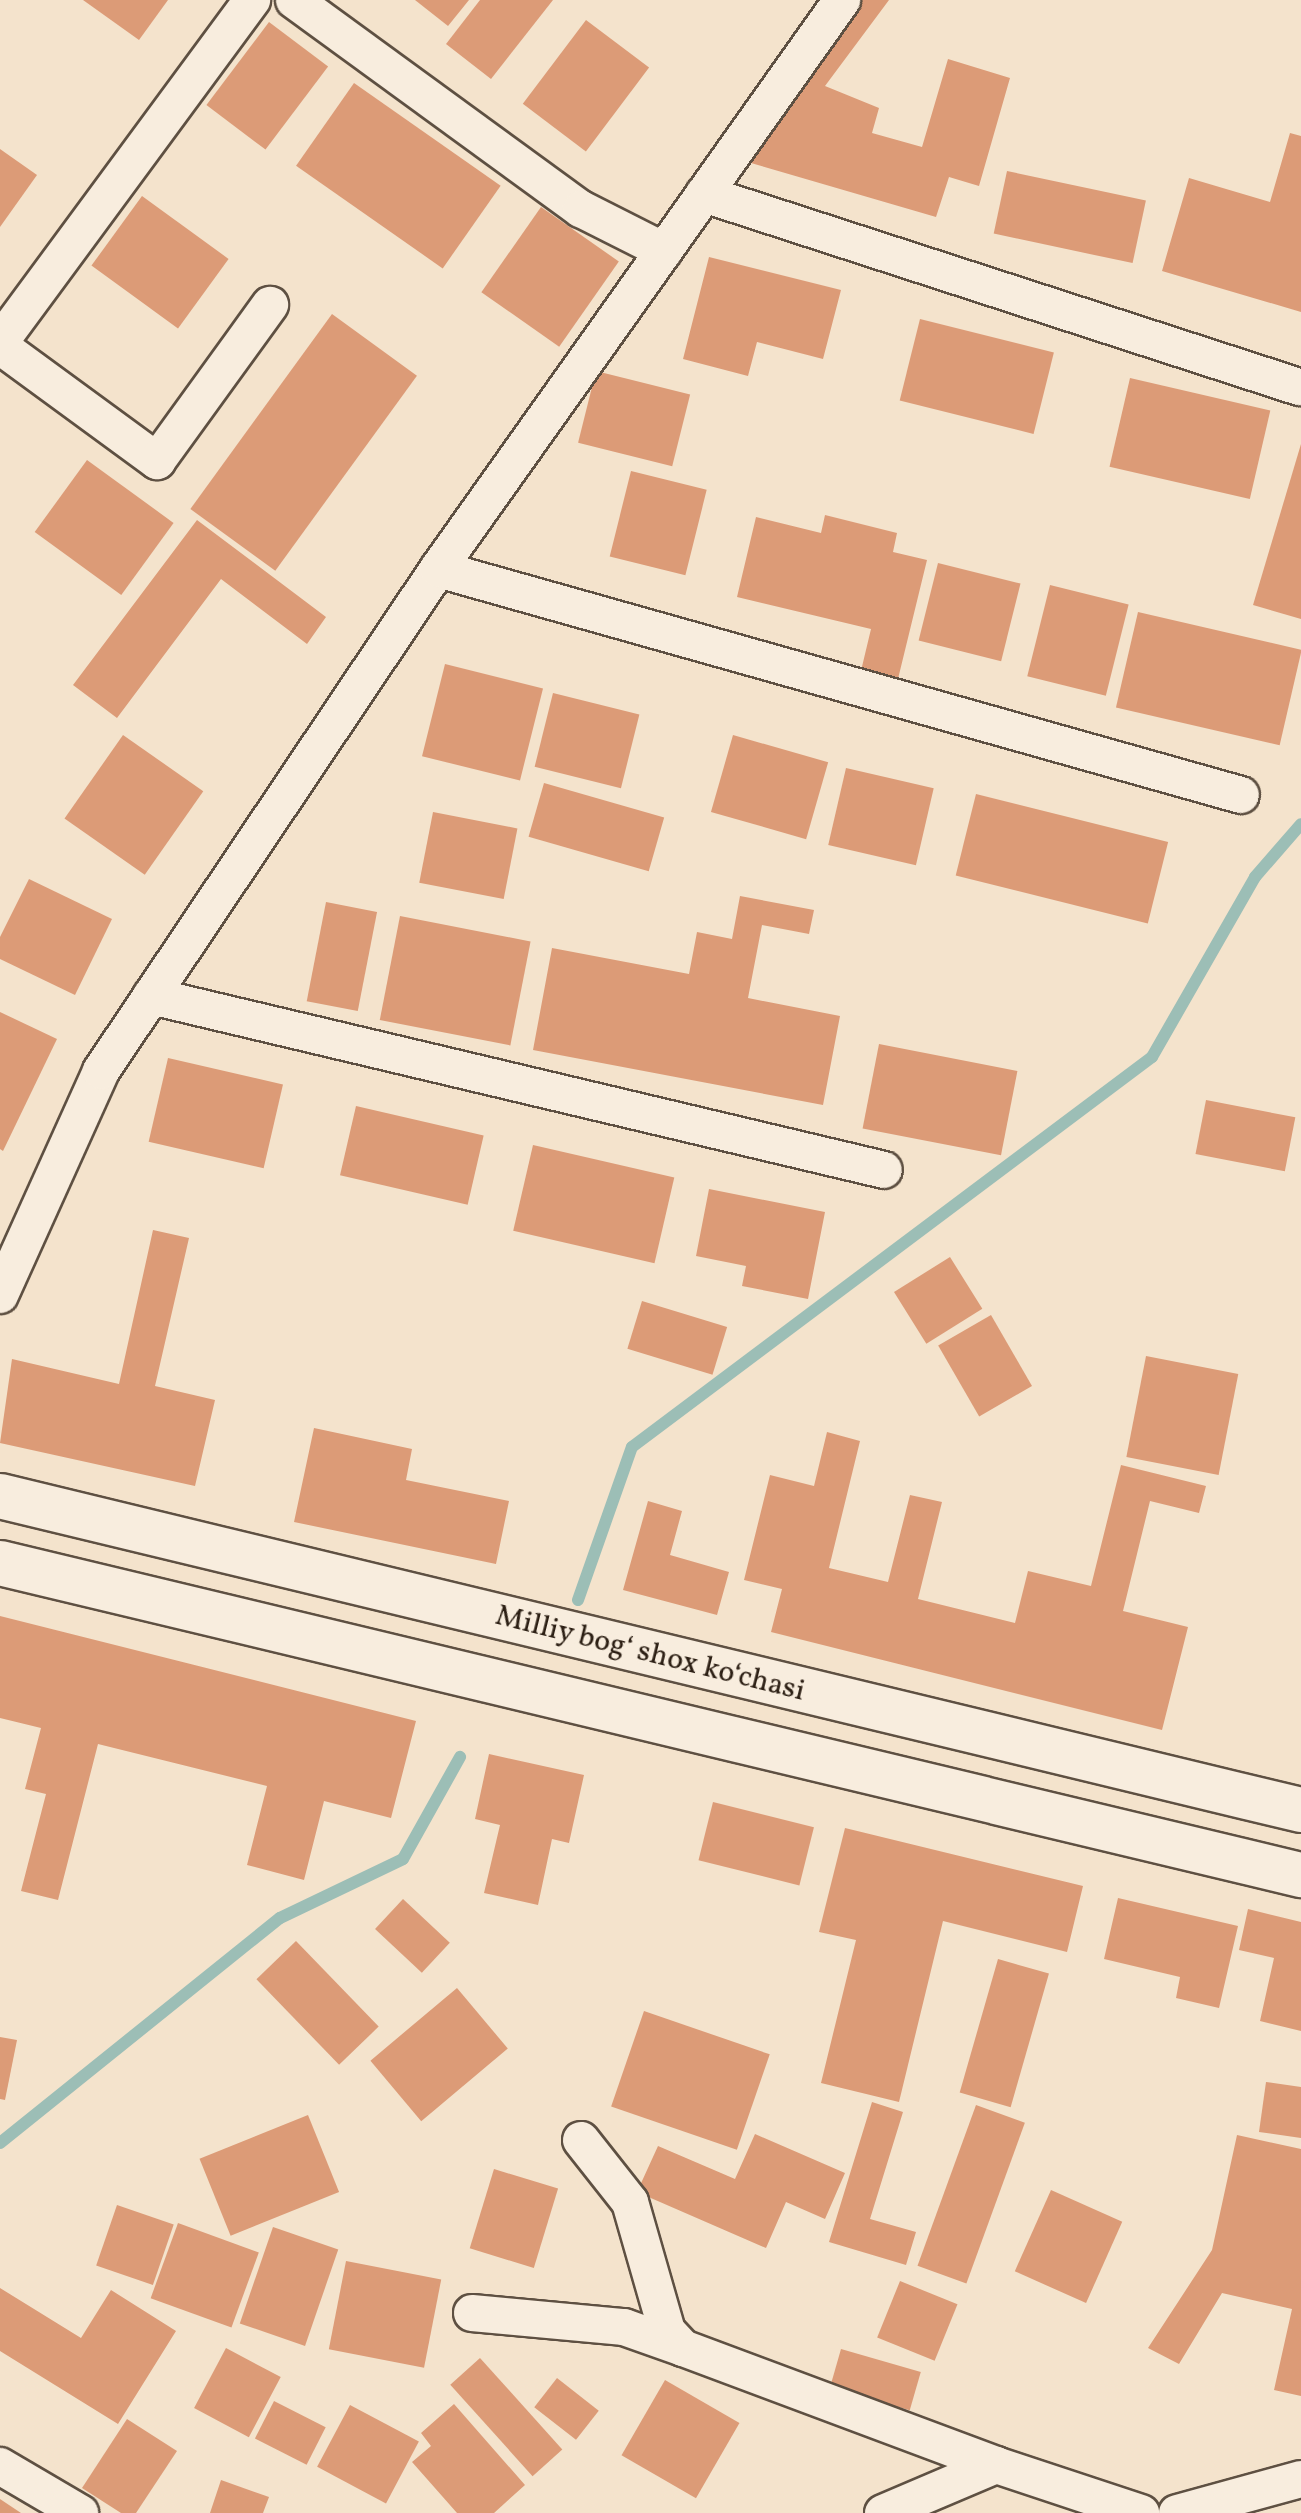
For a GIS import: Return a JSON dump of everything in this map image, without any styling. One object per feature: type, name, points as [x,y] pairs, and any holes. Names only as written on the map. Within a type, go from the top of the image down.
[{"type":"main road","name":"Milliy bog‘ shox ko‘chasi","points":[[0,1496],[1301,1810]]},
{"type":"main road","name":"Milliy bog‘ shox ko‘chasi","points":[[0,1563],[1301,1875]]},
{"type":"main road","points":[[290,1632],[304,1570]]},
{"type":"main road","points":[[879,1774],[894,1712]]},
{"type":"street","points":[[252,0],[0,344],[157,461],[270,305]]},
{"type":"street","points":[[294,0],[581,209],[664,251]]},
{"type":"street","points":[[0,1295],[101,1071],[438,569],[842,0]]},
{"type":"street","points":[[704,194],[1299,387]]},
{"type":"street","points":[[438,569],[1241,795]]},
{"type":"street","points":[[151,996],[884,1170]]},
{"type":"street","points":[[581,2140],[630,2202],[667,2331],[683,2348]]},
{"type":"street","points":[[472,2313],[624,2327],[996,2465],[1141,2513]]},
{"type":"street","points":[[883,2513],[996,2465]]},
{"type":"street","points":[[0,2466],[80,2513]]},
{"type":"street","points":[[1177,2513],[1301,2479]]},
{"type":"building","points":[[83,0],[168,0],[139,40]]},
{"type":"building","points":[[415,0],[469,0],[448,26]]},
{"type":"building","points":[[480,0],[553,0],[491,79],[446,44]]},
{"type":"building","points":[[861,0],[889,0],[825,86],[879,108],[872,133],[922,147],[948,59],[1010,78],[979,186],[949,177],[936,217],[751,163]]},
{"type":"building","points":[[586,20],[649,68],[586,151],[523,104]]},
{"type":"building","points":[[269,22],[328,67],[266,150],[206,105]]},
{"type":"building","points":[[354,83],[501,186],[443,268],[296,166]]},
{"type":"building","points":[[1290,133],[1301,136],[1301,312],[1162,271],[1189,178],[1270,202]]},
{"type":"building","points":[[0,149],[37,175],[0,227]]},
{"type":"building","points":[[1007,171],[1146,201],[1133,263],[994,234]]},
{"type":"building","points":[[142,196],[229,259],[178,328],[91,266]]},
{"type":"building","points":[[541,207],[619,261],[559,347],[481,292]]},
{"type":"building","points":[[709,257],[841,290],[823,359],[757,342],[748,376],[683,359]]},
{"type":"building","points":[[332,314],[417,376],[275,571],[190,509]]},
{"type":"building","points":[[920,319],[1054,352],[1034,434],[900,401]]},
{"type":"building","points":[[596,371],[690,394],[672,466],[578,443]]},
{"type":"building","points":[[1130,378],[1270,410],[1250,499],[1110,467]]},
{"type":"building","points":[[1301,444],[1301,619],[1253,605]]},
{"type":"building","points":[[87,460],[174,523],[121,595],[35,532]]},
{"type":"building","points":[[631,471],[707,490],[685,575],[610,556]]},
{"type":"building","points":[[825,515],[897,533],[893,552],[927,560],[897,683],[860,675],[871,629],[737,597],[756,517],[821,533]]},
{"type":"building","points":[[197,520],[326,617],[307,644],[221,579],[117,718],[73,685]]},
{"type":"building","points":[[938,563],[1020,584],[1001,661],[919,641]]},
{"type":"building","points":[[1050,585],[1129,605],[1106,696],[1027,676]]},
{"type":"building","points":[[1138,612],[1301,650],[1280,745],[1116,707]]},
{"type":"building","points":[[445,664],[543,688],[520,781],[422,756]]},
{"type":"building","points":[[553,693],[639,715],[621,788],[535,767]]},
{"type":"building","points":[[123,735],[203,791],[145,875],[64,819]]},
{"type":"building","points":[[733,735],[828,762],[806,839],[711,812]]},
{"type":"building","points":[[846,768],[934,788],[916,865],[828,845]]},
{"type":"building","points":[[544,783],[664,817],[649,871],[529,837]]},
{"type":"building","points":[[976,794],[1168,842],[1148,923],[956,876]]},
{"type":"building","points":[[433,812],[517,828],[504,899],[419,883]]},
{"type":"building","points":[[29,879],[112,919],[75,995],[0,959],[0,937]]},
{"type":"building","points":[[740,896],[814,910],[809,934],[762,925],[748,998],[840,1016],[823,1105],[533,1050],[552,948],[689,974],[697,932],[732,939]]},
{"type":"building","points":[[326,902],[377,912],[358,1011],[307,1001]]},
{"type":"building","points":[[400,916],[531,941],[510,1045],[380,1020]]},
{"type":"building","points":[[0,1012],[57,1039],[3,1151],[0,1149]]},
{"type":"building","points":[[879,1044],[1017,1071],[1001,1155],[863,1128]]},
{"type":"building","points":[[168,1058],[283,1085],[264,1168],[149,1142]]},
{"type":"building","points":[[1206,1100],[1295,1117],[1285,1171],[1196,1154]]},
{"type":"building","points":[[356,1106],[484,1135],[468,1205],[340,1175]]},
{"type":"building","points":[[533,1145],[674,1178],[654,1263],[513,1231]]},
{"type":"building","points":[[709,1189],[825,1212],[808,1299],[742,1286],[746,1266],[696,1256]]},
{"type":"building","points":[[153,1230],[189,1238],[155,1386],[215,1400],[195,1486],[0,1443],[12,1359],[119,1384]]},
{"type":"building","points":[[950,1257],[982,1309],[926,1344],[894,1292]]},
{"type":"building","points":[[642,1301],[727,1327],[712,1375],[627,1349]]},
{"type":"building","points":[[991,1315],[1032,1386],[979,1417],[938,1346]]},
{"type":"building","points":[[1146,1356],[1238,1374],[1219,1475],[1126,1457]]},
{"type":"building","points":[[314,1428],[412,1449],[406,1480],[509,1501],[496,1564],[294,1522]]},
{"type":"building","points":[[827,1432],[860,1441],[829,1568],[888,1582],[910,1495],[942,1502],[918,1599],[1015,1623],[1028,1571],[1091,1586],[1121,1465],[1206,1486],[1199,1513],[1150,1501],[1123,1611],[1188,1627],[1162,1730],[771,1632],[782,1589],[744,1580],[770,1475],[814,1486]]},
{"type":"building","points":[[648,1501],[682,1511],[670,1555],[729,1572],[717,1615],[623,1590]]},
{"type":"building","points":[[0,1616],[416,1721],[391,1818],[324,1801],[304,1880],[247,1865],[267,1786],[98,1744],[58,1900],[21,1891],[46,1794],[25,1789],[41,1728],[0,1718]]},
{"type":"building","points":[[489,1754],[584,1775],[569,1843],[552,1839],[538,1905],[484,1893],[500,1825],[475,1819]]},
{"type":"building","points":[[713,1802],[814,1827],[799,1885],[698,1860]]},
{"type":"building","points":[[845,1828],[1083,1886],[1067,1952],[943,1921],[899,2102],[821,2083],[856,1940],[819,1932]]},
{"type":"building","points":[[1118,1898],[1238,1926],[1219,2008],[1176,1998],[1180,1977],[1104,1959]]},
{"type":"building","points":[[403,1899],[450,1943],[422,1973],[375,1929]]},
{"type":"building","points":[[1248,1909],[1301,1922],[1301,2031],[1260,2021],[1274,1958],[1239,1950]]},
{"type":"building","points":[[296,1941],[379,2027],[339,2065],[256,1979]]},
{"type":"building","points":[[998,1959],[1049,1974],[1011,2107],[960,2093]]},
{"type":"building","points":[[457,1988],[508,2049],[421,2121],[370,2061]]},
{"type":"building","points":[[644,2011],[770,2054],[737,2150],[611,2106]]},
{"type":"building","points":[[0,2037],[17,2040],[5,2100],[0,2099]]},
{"type":"building","points":[[1266,2082],[1301,2087],[1301,2138],[1259,2132]]},
{"type":"building","points":[[872,2102],[903,2112],[870,2219],[916,2232],[906,2265],[829,2242]]},
{"type":"building","points":[[976,2105],[1025,2123],[966,2283],[918,2266]]},
{"type":"building","points":[[308,2115],[339,2192],[231,2236],[200,2159]]},
{"type":"building","points":[[755,2134],[845,2173],[825,2219],[786,2202],[766,2248],[637,2192],[658,2146],[735,2179]]},
{"type":"building","points":[[1237,2135],[1301,2149],[1301,2396],[1274,2390],[1292,2309],[1222,2293],[1179,2364],[1148,2348],[1212,2250]]},
{"type":"building","points":[[494,2169],[558,2189],[534,2268],[470,2248]]},
{"type":"building","points":[[1051,2190],[1122,2222],[1086,2303],[1015,2271]]},
{"type":"building","points":[[117,2205],[174,2225],[153,2285],[96,2266]]},
{"type":"building","points":[[178,2223],[259,2252],[231,2328],[151,2298]]},
{"type":"building","points":[[273,2227],[338,2249],[305,2346],[240,2323]]},
{"type":"building","points":[[346,2261],[441,2280],[424,2368],[329,2349]]},
{"type":"building","points":[[900,2281],[957,2304],[935,2361],[877,2338]]},
{"type":"building","points":[[0,2288],[81,2338],[111,2290],[176,2331],[118,2424],[0,2351]]},
{"type":"building","points":[[226,2348],[281,2377],[249,2437],[194,2408]]},
{"type":"building","points":[[841,2349],[921,2372],[910,2410],[830,2387]]},
{"type":"building","points":[[480,2358],[562,2449],[533,2476],[450,2385]]},
{"type":"building","points":[[557,2378],[599,2411],[576,2440],[534,2407]]},
{"type":"building","points":[[665,2380],[739,2423],[696,2498],[622,2455]]},
{"type":"building","points":[[274,2401],[326,2427],[307,2465],[255,2438]]},
{"type":"building","points":[[454,2404],[525,2485],[494,2513],[457,2513],[412,2462],[431,2446],[421,2433]]},
{"type":"building","points":[[350,2405],[419,2442],[386,2503],[317,2467]]},
{"type":"building","points":[[127,2419],[177,2451],[136,2513],[121,2513],[82,2488]]},
{"type":"building","points":[[221,2480],[269,2497],[263,2513],[210,2513]]},
{"type":"building","points":[[0,2499],[21,2513],[0,2513]]},
{"type":"waterway","points":[[578,1600],[632,1447],[1152,1057],[1255,877],[1301,824]]},
{"type":"waterway","points":[[0,2143],[280,1918],[403,1859],[460,1757]]}]
